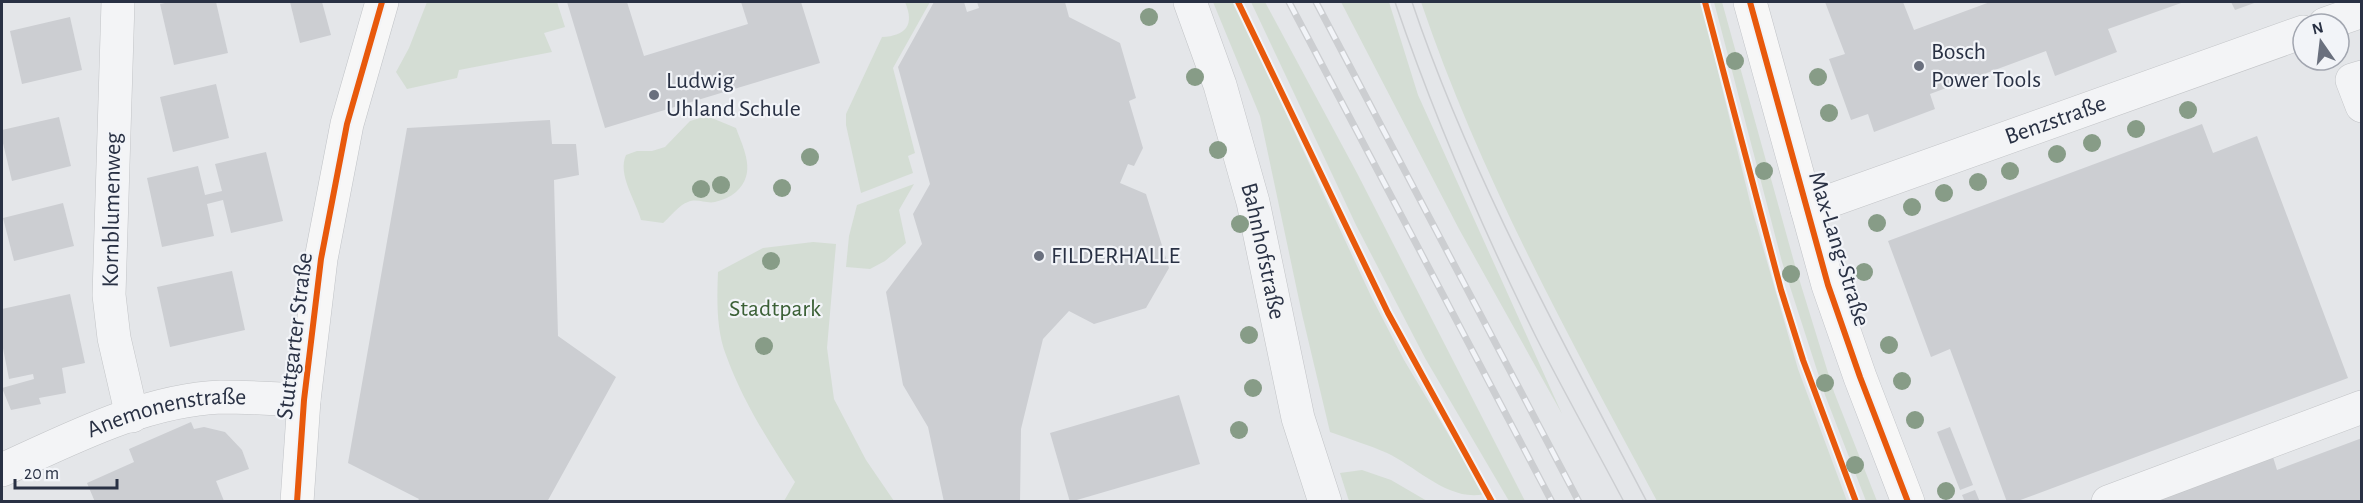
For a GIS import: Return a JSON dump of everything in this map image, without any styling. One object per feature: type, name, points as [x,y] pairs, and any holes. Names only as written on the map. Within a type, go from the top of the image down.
[{"type":"main road","name":"Stuttgarter Straße","points":[[297,501],[304,400],[321,260],[345,135],[382,2]]},
{"type":"main road","name":"Max-Lang-Straße","points":[[1750,2],[1828,285],[1908,501]]},
{"type":"street","name":"Kornblumenweg","points":[[118,2],[109,295],[114,338],[132,416]]},
{"type":"street","name":"Bahnhofstraße","points":[[1190,2],[1220,86],[1253,202],[1298,418],[1325,501]]},
{"type":"street","name":"Benzstraße","points":[[1807,209],[2291,36]]},
{"type":"street","points":[[2361,77],[2352,80],[2361,106]]},
{"type":"street","name":"Anemonenstraße","points":[[2,470],[72,438],[132,416],[174,404],[220,397],[304,400]]},
{"type":"street","points":[[2108,501],[2361,407]]},
{"type":"green space","points":[[427,2],[557,2],[565,27],[544,33],[552,52],[459,70],[457,78],[407,89],[396,72],[409,48]]},
{"type":"green space","points":[[905,2],[930,2],[893,68],[915,153],[908,156],[913,173],[861,193],[846,125],[846,114],[882,37],[897,34],[906,28],[909,17]]},
{"type":"green space","points":[[1213,2],[1234,2],[1371,296],[1404,360],[1484,494],[1458,493],[1434,482],[1387,453],[1330,432],[1302,314],[1260,116]]},
{"type":"green space","points":[[1251,2],[1265,2],[1357,173],[1525,501],[1509,501],[1425,358],[1356,225]]},
{"type":"green space","points":[[1341,2],[1389,2],[1418,95],[1562,414],[1459,229]]},
{"type":"green space","points":[[1421,2],[1701,2],[1751,206],[1798,369],[1847,501],[1657,501],[1528,256],[1471,131]]},
{"type":"green space","points":[[1714,2],[1722,2],[1796,269],[1834,392],[1877,501],[1866,501],[1825,395],[1782,262]]},
{"type":"green space","points":[[707,116],[736,128],[747,161],[746,177],[742,185],[734,194],[721,200],[685,203],[663,223],[641,220],[625,179],[626,155],[665,147],[690,121]]},
{"type":"green space","points":[[914,184],[899,210],[906,243],[885,261],[870,269],[846,267],[849,236],[857,205]]},
{"type":"green space","name":"Stadtpark","points":[[813,242],[836,244],[827,348],[834,399],[866,460],[894,501],[784,501],[795,482],[748,404],[732,372],[723,345],[718,314],[718,272],[763,248]]},
{"type":"green space","points":[[1362,470],[1391,480],[1427,501],[1349,501],[1340,473]]},
{"type":"building","points":[[216,2],[228,53],[174,65],[160,4]]},
{"type":"building","points":[[290,2],[322,2],[331,35],[300,43]]},
{"type":"building","name":"Ludwig Uhland Schule","points":[[567,2],[627,2],[644,56],[748,24],[741,2],[801,2],[820,63],[605,128]]},
{"type":"building","name":"FILDERHALLE","points":[[934,2],[964,2],[967,12],[979,8],[977,2],[1065,2],[1069,17],[1120,43],[1136,98],[1129,101],[1143,148],[1134,166],[1128,164],[1120,183],[1146,194],[1169,268],[1146,308],[1094,324],[1069,311],[1043,339],[1021,429],[1020,502],[944,502],[928,427],[903,385],[886,292],[922,244],[913,214],[930,184],[898,67]]},
{"type":"building","name":"Bosch Power Tools","points":[[1825,2],[1903,2],[1914,30],[1990,2],[2184,2],[2108,29],[2117,52],[2055,76],[2046,51],[1930,94],[1935,109],[1874,132],[1868,114],[1851,120],[1829,59],[1845,54]]},
{"type":"building","points":[[2231,2],[2257,2],[2235,10]]},
{"type":"building","points":[[70,17],[82,70],[22,84],[10,31]]},
{"type":"building","points":[[216,84],[229,138],[173,152],[160,97]]},
{"type":"building","points":[[59,117],[71,166],[12,181],[2,130]]},
{"type":"building","points":[[550,120],[552,144],[576,144],[579,175],[554,180],[558,336],[616,377],[547,502],[417,502],[419,499],[348,463],[407,128]]},
{"type":"building","points":[[2202,124],[2213,153],[2257,136],[2348,378],[2015,502],[2007,502],[1950,349],[1931,357],[1888,241]]},
{"type":"building","points":[[266,152],[283,221],[231,233],[223,200],[207,204],[214,236],[162,247],[147,178],[198,166],[205,195],[222,191],[215,164]]},
{"type":"building","points":[[63,203],[74,246],[14,261],[3,218]]},
{"type":"building","points":[[232,271],[245,330],[170,347],[157,287]]},
{"type":"building","points":[[70,294],[85,363],[62,368],[66,393],[39,398],[41,404],[11,410],[2,388],[34,379],[33,374],[9,379],[2,343],[2,309]]},
{"type":"building","points":[[1179,395],[1200,464],[1070,502],[1050,433]]},
{"type":"building","points":[[191,422],[194,429],[204,427],[225,432],[242,450],[249,469],[216,481],[224,501],[95,502],[87,483],[134,462],[129,449]]},
{"type":"building","points":[[1950,427],[1973,485],[1960,490],[1937,432]]},
{"type":"building","points":[[2362,438],[2362,502],[2153,502],[2273,457],[2277,470]]},
{"type":"building","points":[[1975,490],[1980,502],[1965,502],[1962,495]]},
{"type":"tram line","points":[[1395,2],[1443,129],[1497,255],[1557,378],[1624,502]]},
{"type":"tram line","points":[[1412,2],[1462,131],[1519,256],[1647,502]]},
{"type":"railway","points":[[1289,2],[1552,502]]},
{"type":"railway","points":[[1316,2],[1579,502]]},
{"type":"cycle path","points":[[297,502],[304,400],[321,259],[347,124],[382,2]]},
{"type":"cycle path","points":[[1238,2],[1388,313],[1492,502]]},
{"type":"cycle path","points":[[1705,2],[1781,290],[1803,360],[1856,502]]},
{"type":"cycle path","points":[[1750,2],[1828,285],[1908,502]]},
{"type":"place","name":"Bosch Power Tools","points":[[1919,66]]},
{"type":"place","name":"Ludwig Uhland Schule","points":[[654,95]]},
{"type":"place","name":"FILDERHALLE","points":[[1039,256]]}]
